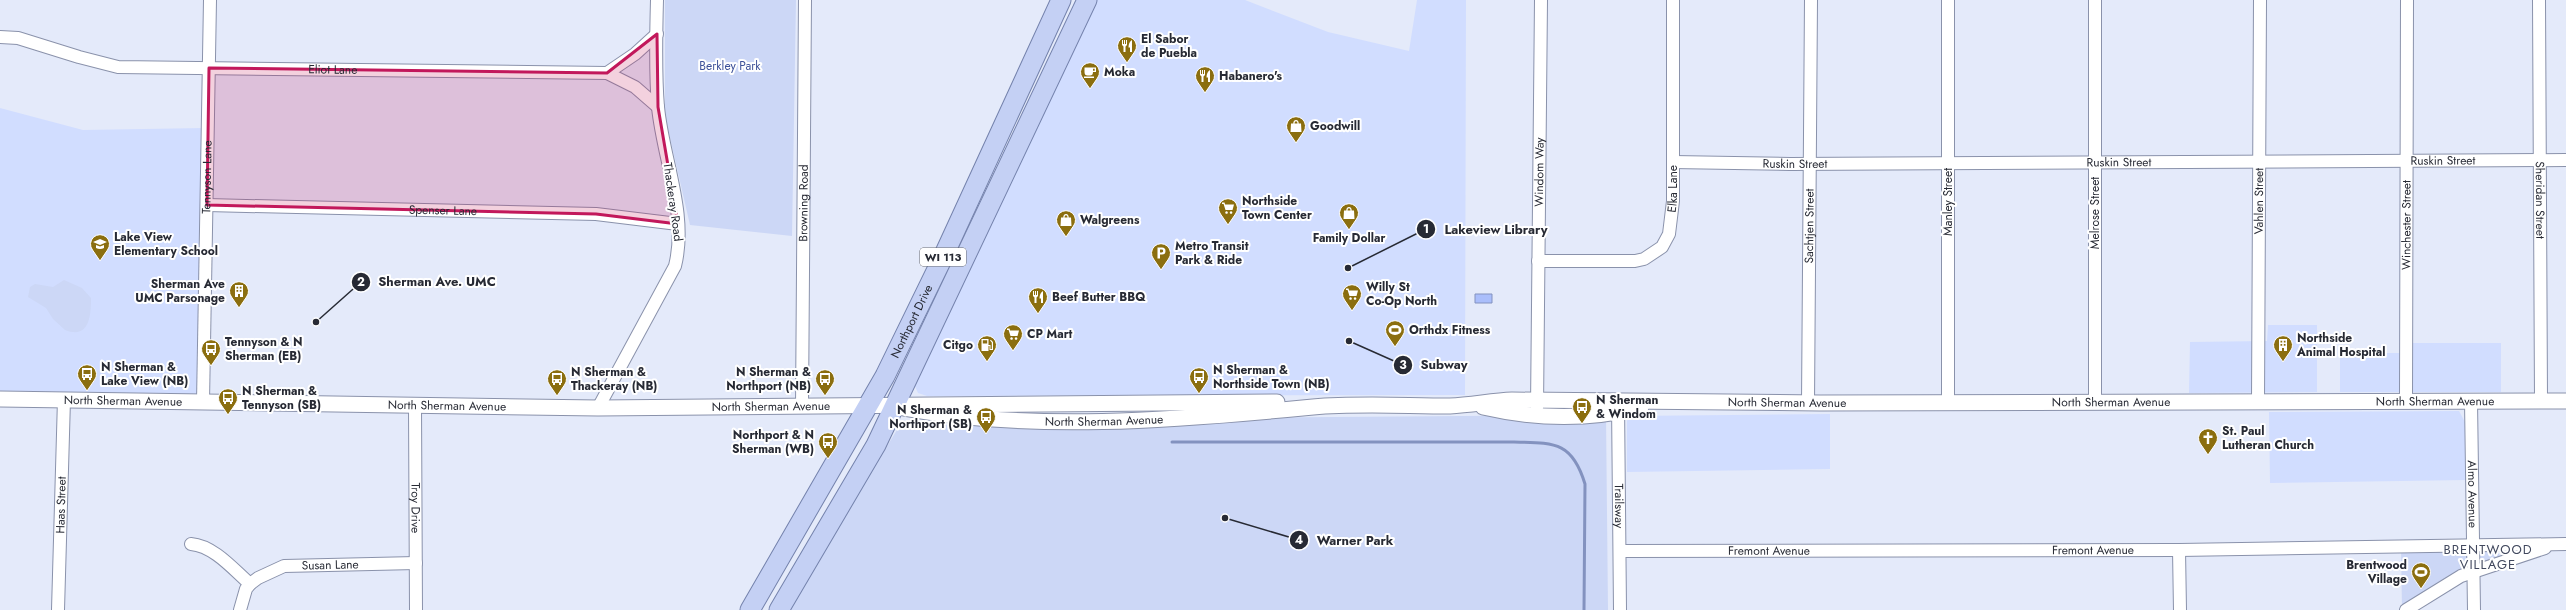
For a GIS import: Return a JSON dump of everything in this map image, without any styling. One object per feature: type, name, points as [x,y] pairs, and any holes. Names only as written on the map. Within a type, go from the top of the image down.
[{"type":"main road","name":"Northport Drive","points":[[750,610],[868,407],[943,257],[1061,0]]},
{"type":"main road","name":"Northport Drive","points":[[779,610],[876,445],[1087,0]]},
{"type":"main road","points":[[1013,106],[1012,131],[1016,150]]},
{"type":"street","name":"Tennyson Lane","points":[[203,402],[210,0]]},
{"type":"street","name":"Thackeray Road","points":[[598,408],[675,266],[680,248],[678,224],[658,107],[657,0]]},
{"type":"street","name":"Browning Road","points":[[802,406],[806,0]]},
{"type":"street","name":"Windom Way","points":[[1537,415],[1540,0]]},
{"type":"street","name":"Elka Lane","points":[[1538,261],[1635,262],[1652,256],[1662,247],[1669,234],[1673,162],[1673,0]]},
{"type":"street","name":"Sachtjen Street","points":[[1808,403],[1811,0]]},
{"type":"street","name":"Manley Street","points":[[1948,0],[1948,403]]},
{"type":"street","name":"Melrose Street","points":[[2095,0],[2095,402]]},
{"type":"street","name":"Vahlen Street","points":[[2258,401],[2260,0]]},
{"type":"street","name":"Winchester Street","points":[[2406,401],[2408,0]]},
{"type":"street","name":"Sheridan Street","points":[[2539,0],[2541,401]]},
{"type":"street","points":[[607,74],[635,54],[657,34]]},
{"type":"street","name":"Eliot Lane","points":[[0,37],[18,38],[79,58],[118,67],[607,74],[634,87],[658,107]]},
{"type":"street","name":"Ruskin Street","points":[[1673,162],[1810,164],[2566,160]]},
{"type":"street","name":"Spenser Lane","points":[[207,205],[596,214],[678,224]]},
{"type":"street","name":"North Sherman Avenue","points":[[0,399],[598,408],[894,406],[964,418],[1064,420],[1160,419],[1280,411],[1315,407],[1475,405],[1497,401],[1537,400],[1618,407],[1656,403],[2566,401]]},
{"type":"street","name":"Haas Street","points":[[58,610],[64,399]]},
{"type":"street","name":"Almo Avenue","points":[[2471,401],[2474,610]]},
{"type":"street","name":"North Sherman Avenue","points":[[1475,405],[1537,415],[1594,415],[1618,407]]},
{"type":"street","name":"Troy Drive","points":[[415,406],[416,610]]},
{"type":"street","name":"Trailsway","points":[[1618,407],[1620,610]]},
{"type":"street","points":[[190,544],[199,545],[210,550],[250,584],[246,589],[240,610]]},
{"type":"street","points":[[2406,610],[2461,576],[2562,544]]},
{"type":"street","name":"Fremont Avenue","points":[[1620,551],[2179,550],[2562,544]]},
{"type":"street","points":[[2179,550],[2180,610]]},
{"type":"street","name":"Susan Lane","points":[[250,584],[277,568],[293,564],[416,563]]},
{"type":"highlighted area","points":[[657,34],[658,107],[678,224],[596,214],[207,205],[209,68],[607,73]]},
{"type":"shaded area","name":"Northside Town Center","points":[[1096,0],[1245,0],[1328,32],[1409,51],[1417,0],[1466,0],[1465,395],[927,396],[918,393],[914,384]]},
{"type":"shaded area","name":"Lake View Elementary School","points":[[0,108],[83,130],[204,128],[198,397],[0,392]]},
{"type":"shaded area","points":[[2268,325],[2317,325],[2317,392],[2189,393],[2190,342],[2267,341]]},
{"type":"shaded area","points":[[2413,343],[2501,343],[2501,392],[2340,392],[2340,353],[2413,353]]},
{"type":"shaded area","points":[[2459,411],[2466,424],[2466,480],[2270,483],[2269,412]]},
{"type":"shaded area","points":[[1830,414],[1830,469],[1627,472],[1627,421],[1629,416]]},
{"type":"green space","name":"Berkley Park","points":[[665,0],[796,0],[792,236],[690,225],[665,116]]},
{"type":"green space","points":[[64,280],[82,288],[91,298],[87,324],[80,331],[73,332],[65,330],[53,319],[46,308],[28,297],[30,287],[35,284],[53,287]]},
{"type":"green space","points":[[1606,415],[1608,610],[787,610],[903,420]]},
{"type":"green space","name":"Brentwood Village","points":[[2472,546],[2499,554],[2500,558],[2402,610],[2401,548]]},
{"type":"water","points":[[1475,294],[1492,294],[1492,303],[1475,303]]},
{"type":"waterway","points":[[1172,442],[1514,442],[1551,444],[1560,447],[1574,459],[1585,484],[1584,610]]},
{"type":"place","name":"El Sabor de Puebla","points":[[1127,63]]},
{"type":"place","name":"Moka","points":[[1090,89]]},
{"type":"place","name":"Habanero's","points":[[1205,93]]},
{"type":"place","name":"Goodwill","points":[[1296,143]]},
{"type":"place","name":"Northside Town Center","points":[[1228,225]]},
{"type":"place","name":"Family Dollar","points":[[1349,230]]},
{"type":"place","name":"Walgreens","points":[[1066,237]]},
{"type":"place","name":"Lake View Elementary School","points":[[100,261]]},
{"type":"place","name":"Lakeview Library","points":[[1348,268]]},
{"type":"place","name":"Metro Transit Park & Ride","points":[[1161,270]]},
{"type":"place","name":"Sherman Ave UMC Parsonage","points":[[239,308]]},
{"type":"place","name":"Willy St Co-Op North","points":[[1352,311]]},
{"type":"place","name":"Beef Butter BBQ","points":[[1038,314]]},
{"type":"place","name":"Sherman Ave. UMC","points":[[316,322]]},
{"type":"place","name":"Subway","points":[[1349,341]]},
{"type":"place","name":"Orthdx Fitness","points":[[1395,347]]},
{"type":"place","name":"CP Mart","points":[[1013,351]]},
{"type":"place","name":"Citgo","points":[[987,362]]},
{"type":"place","name":"Northside Animal Hospital","points":[[2283,362]]},
{"type":"place","name":"Tennyson & N Sherman (EB)","points":[[211,366]]},
{"type":"place","name":"N Sherman & Lake View (NB)","points":[[87,391]]},
{"type":"place","name":"N Sherman & Northside Town (NB)","points":[[1199,394]]},
{"type":"place","name":"N Sherman & Thackeray (NB)","points":[[557,396]]},
{"type":"place","name":"N Sherman & Northport (NB)","points":[[825,396]]},
{"type":"place","name":"N Sherman & Tennyson (SB)","points":[[228,415]]},
{"type":"place","name":"N Sherman & Windom","points":[[1582,424]]},
{"type":"place","name":"N Sherman & Northport (SB)","points":[[986,434]]},
{"type":"place","name":"St. Paul Lutheran Church","points":[[2208,455]]},
{"type":"place","name":"Northport & N Sherman (WB)","points":[[828,459]]},
{"type":"place","name":"Warner Park","points":[[1225,518]]},
{"type":"place","name":"Brentwood Village","points":[[2421,589]]},
{"type":"district","name":"BRENTWOOD VILLAGE","points":[[2488,556]]}]
